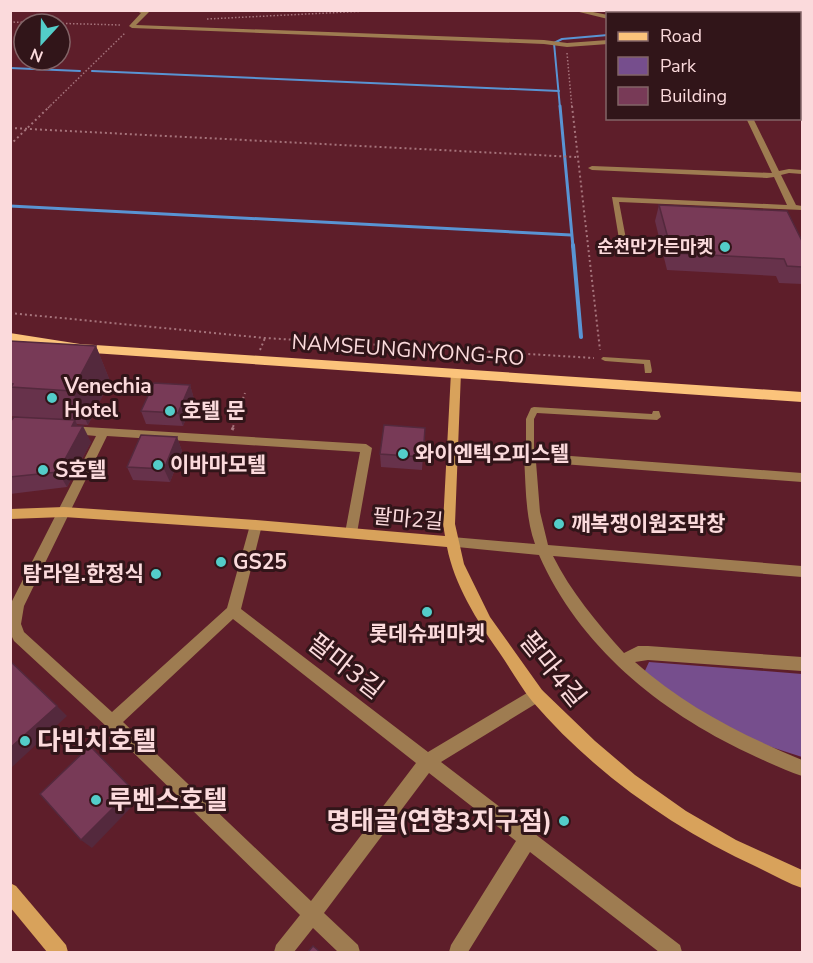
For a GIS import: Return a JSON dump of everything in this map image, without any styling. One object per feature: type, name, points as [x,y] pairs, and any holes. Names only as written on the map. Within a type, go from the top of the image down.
[{"type":"main road","points":[[10,337],[91,349]]},
{"type":"main road","name":"NAMSEUNGNYONG-RO","points":[[10,342],[802,397]]},
{"type":"main road","points":[[22,352],[91,349]]},
{"type":"street","points":[[132,26],[146,12],[136,10]]},
{"type":"street","points":[[573,10],[606,17]]},
{"type":"street","points":[[132,26],[565,45],[606,42]]},
{"type":"street","points":[[750,120],[777,174],[798,208]]},
{"type":"street","points":[[592,168],[767,176],[789,171],[802,172]]},
{"type":"street","points":[[626,255],[615,199],[798,208]]},
{"type":"street","name":"팔마4길","points":[[456,372],[448,503],[452,543],[462,577],[485,621],[537,694],[589,747],[629,781],[681,817],[730,846],[802,879]]},
{"type":"street","points":[[57,429],[366,448],[351,533]]},
{"type":"street","points":[[104,432],[16,606],[14,624],[19,636],[112,722],[351,952]]},
{"type":"street","points":[[802,477],[530,457],[533,507],[543,549],[560,582],[603,642],[641,679],[695,717],[743,743],[802,768]]},
{"type":"street","name":"팔마2길","points":[[10,514],[64,512],[256,525],[802,571]]},
{"type":"street","points":[[112,722],[233,610],[256,525]]},
{"type":"street","name":"팔마3길","points":[[233,610],[673,952]]},
{"type":"street","points":[[622,661],[638,653],[648,653],[802,664]]},
{"type":"street","points":[[283,952],[427,762],[537,694]]},
{"type":"street","points":[[458,952],[527,840]]},
{"type":"street","points":[[10,892],[59,952]]},
{"type":"lane","points":[[605,359],[647,362],[648,371]]},
{"type":"lane","points":[[530,457],[530,419],[534,410],[657,417],[656,413]]},
{"type":"path","points":[[204,19],[387,10]]},
{"type":"path","points":[[10,22],[132,26]]},
{"type":"path","points":[[10,146],[132,26]]},
{"type":"path","points":[[565,45],[598,347],[605,359]]},
{"type":"path","points":[[10,128],[576,157]]},
{"type":"path","points":[[10,313],[265,338],[605,359]]},
{"type":"path","points":[[260,350],[265,338]]},
{"type":"path","points":[[229,440],[245,393]]},
{"type":"green space","points":[[649,662],[802,674],[802,757],[756,742],[723,726],[643,675]]},
{"type":"building","points":[[659,205],[787,211],[802,241],[802,267],[787,266],[784,259],[672,253]]},
{"type":"building","points":[[10,341],[96,346],[72,391],[11,387],[13,384],[10,383]]},
{"type":"building","points":[[154,383],[190,385],[178,413],[141,411]]},
{"type":"building","points":[[14,417],[75,420],[72,426],[83,426],[58,472],[10,477],[10,422]]},
{"type":"building","points":[[384,425],[425,428],[423,457],[380,454]]},
{"type":"building","points":[[141,435],[177,437],[164,469],[127,467]]},
{"type":"building","name":"다빈치호텔","points":[[10,661],[57,706],[10,748]]},
{"type":"building","name":"루벤스호텔","points":[[90,746],[132,789],[81,840],[40,794]]},
{"type":"building","points":[[313,946],[320,952],[308,952]]},
{"type":"waterway","points":[[766,12],[770,10]]},
{"type":"waterway","points":[[558,91],[554,43],[562,39],[606,35]]},
{"type":"waterway","points":[[10,68],[80,71]]},
{"type":"waterway","points":[[92,71],[558,91]]},
{"type":"waterway","points":[[558,91],[560,108]]},
{"type":"waterway","points":[[560,106],[573,247]]},
{"type":"waterway","points":[[10,206],[571,235]]},
{"type":"waterway","points":[[573,245],[581,337]]},
{"type":"place","name":"순천만가든마켓","points":[[725,247]]},
{"type":"place","name":"Venechia Hotel","points":[[52,398]]},
{"type":"place","name":"호텔 문","points":[[170,411]]},
{"type":"place","name":"와이엔텍오피스텔","points":[[403,454]]},
{"type":"place","name":"이바마모텔","points":[[158,465]]},
{"type":"place","name":"S호텔","points":[[43,470]]},
{"type":"place","name":"깨복쟁이원조막창","points":[[559,524]]},
{"type":"place","name":"GS25","points":[[221,562]]},
{"type":"place","name":"탐라일.한정식","points":[[156,574]]},
{"type":"place","name":"롯데슈퍼마켓","points":[[427,612]]},
{"type":"place","name":"다빈치호텔","points":[[25,741]]},
{"type":"place","name":"루벤스호텔","points":[[96,800]]},
{"type":"place","name":"명태골(연향3지구점)","points":[[564,821]]}]
